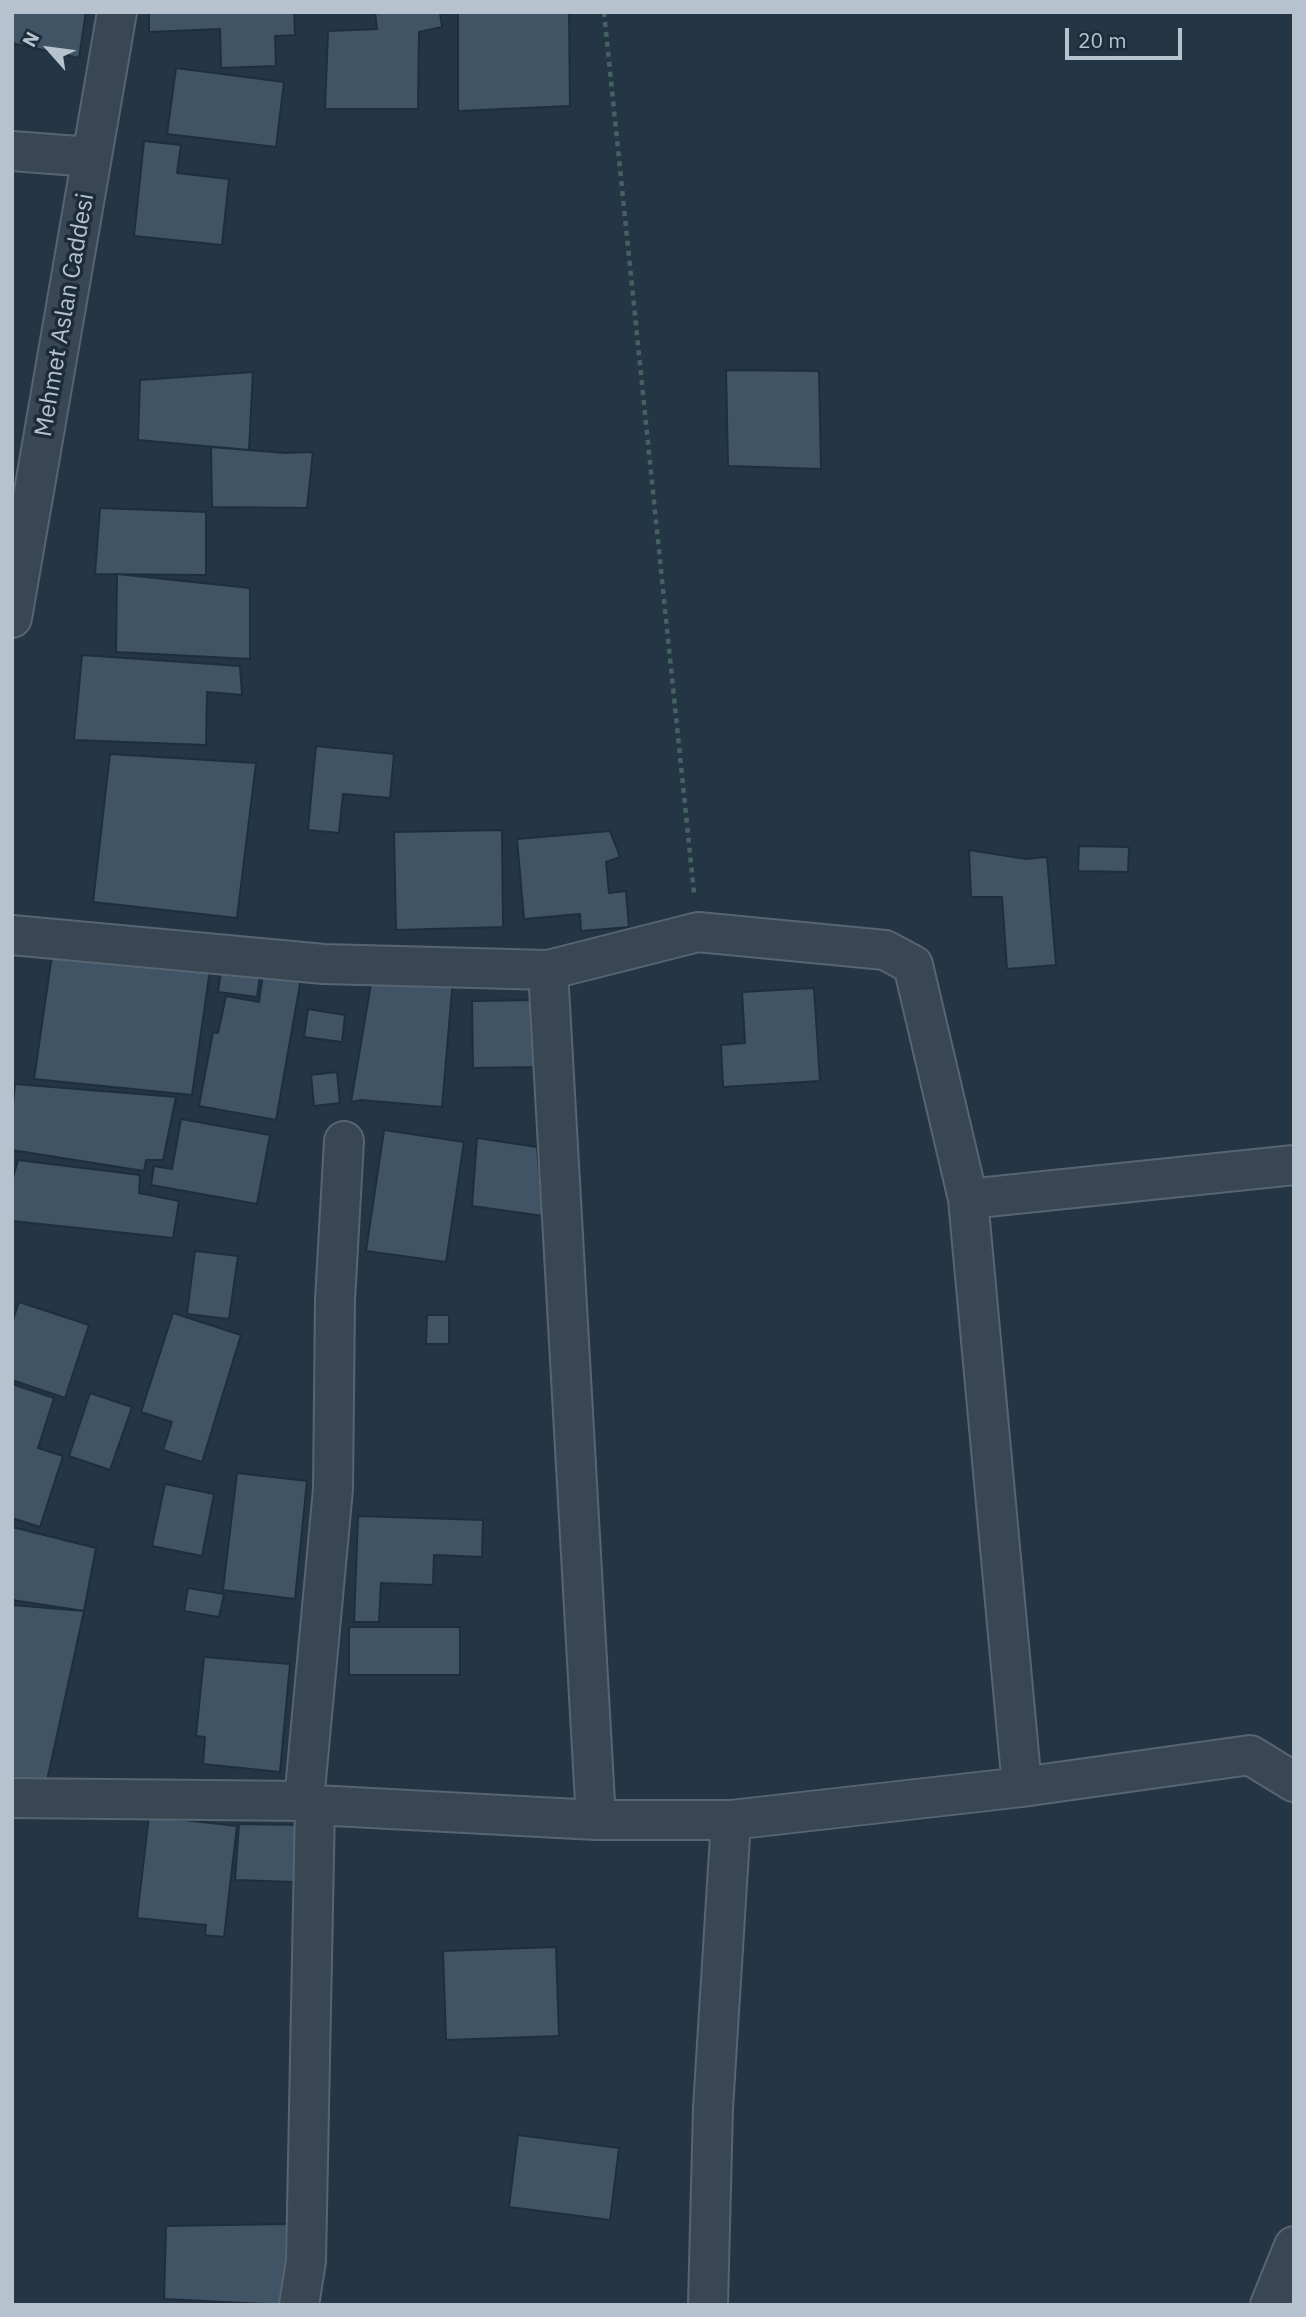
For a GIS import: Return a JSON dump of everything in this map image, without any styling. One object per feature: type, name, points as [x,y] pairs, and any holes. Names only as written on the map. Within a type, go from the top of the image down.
[{"type":"street","name":"Mehmet Aslan Caddesi","points":[[13,611],[117,12]]},
{"type":"street","points":[[12,151],[91,157]]},
{"type":"street","points":[[12,935],[324,964],[548,970],[698,932],[885,950],[913,965],[968,1199],[1022,1787]]},
{"type":"street","points":[[548,970],[596,1820]]},
{"type":"street","points":[[299,2305],[306,2261],[309,1803],[333,1489],[335,1300],[344,1141]]},
{"type":"street","points":[[968,1199],[1294,1165]]},
{"type":"street","points":[[12,1798],[309,1803],[596,1820],[731,1820],[1022,1787],[1250,1755],[1294,1782]]},
{"type":"street","points":[[708,2305],[713,2108],[731,1820]]},
{"type":"street","points":[[1270,2305],[1294,2246]]},
{"type":"path","points":[[604,12],[698,932]]},
{"type":"building","points":[[12,12],[86,12],[79,58],[12,43]]},
{"type":"building","points":[[149,12],[294,12],[295,35],[275,36],[276,66],[221,68],[220,29],[149,32]]},
{"type":"building","points":[[375,12],[440,12],[442,27],[419,32],[418,109],[325,109],[328,31],[377,29]]},
{"type":"building","points":[[569,12],[570,106],[458,111],[458,13]]},
{"type":"building","points":[[176,68],[284,82],[276,147],[167,134]]},
{"type":"building","points":[[144,141],[181,145],[177,173],[229,179],[222,245],[134,236]]},
{"type":"building","points":[[726,370],[819,371],[821,469],[728,466]]},
{"type":"building","points":[[253,372],[249,450],[138,440],[140,380]]},
{"type":"building","points":[[211,447],[286,453],[313,452],[307,508],[212,507]]},
{"type":"building","points":[[100,508],[206,512],[206,575],[95,574]]},
{"type":"building","points":[[117,574],[250,588],[250,659],[116,652]]},
{"type":"building","points":[[82,655],[240,666],[242,695],[207,692],[206,745],[74,740]]},
{"type":"building","points":[[316,746],[394,754],[390,798],[343,794],[339,833],[308,830]]},
{"type":"building","points":[[110,754],[256,763],[237,918],[93,902]]},
{"type":"building","points":[[502,830],[503,927],[396,930],[394,832]]},
{"type":"building","points":[[610,831],[620,857],[606,862],[609,893],[626,891],[629,927],[581,931],[580,914],[524,919],[517,839]]},
{"type":"building","points":[[1079,846],[1129,847],[1128,872],[1078,871]]},
{"type":"building","points":[[969,850],[1026,859],[1047,857],[1056,965],[1007,969],[1002,897],[971,897]]},
{"type":"building","points":[[52,955],[210,970],[192,1095],[34,1079]]},
{"type":"building","points":[[222,964],[261,969],[257,997],[218,992]]},
{"type":"building","points":[[264,967],[302,973],[276,1120],[199,1106],[213,1032],[218,1033],[226,996],[259,1002]]},
{"type":"building","points":[[373,972],[453,979],[442,1107],[361,1100],[351,1102]]},
{"type":"building","points":[[814,988],[820,1081],[723,1087],[721,1045],[745,1043],[742,992]]},
{"type":"building","points":[[536,1000],[537,1067],[473,1068],[472,1001]]},
{"type":"building","points":[[308,1009],[345,1015],[342,1042],[304,1037]]},
{"type":"building","points":[[337,1072],[340,1103],[314,1106],[311,1075]]},
{"type":"building","points":[[15,1084],[176,1097],[163,1160],[146,1160],[144,1171],[12,1150]]},
{"type":"building","points":[[181,1119],[270,1135],[257,1204],[151,1185],[154,1166],[172,1169]]},
{"type":"building","points":[[384,1130],[464,1142],[446,1262],[366,1251]]},
{"type":"building","points":[[477,1138],[537,1147],[543,1216],[472,1206]]},
{"type":"building","points":[[18,1160],[140,1175],[139,1193],[179,1201],[173,1238],[12,1221],[12,1181]]},
{"type":"building","points":[[195,1251],[238,1256],[229,1319],[187,1314]]},
{"type":"building","points":[[19,1302],[89,1325],[65,1398],[12,1380],[12,1323]]},
{"type":"building","points":[[173,1313],[241,1335],[202,1462],[163,1450],[172,1422],[141,1412]]},
{"type":"building","points":[[427,1315],[449,1315],[449,1344],[426,1344]]},
{"type":"building","points":[[12,1384],[54,1398],[38,1448],[63,1456],[40,1527],[12,1518]]},
{"type":"building","points":[[90,1393],[132,1407],[110,1470],[69,1456]]},
{"type":"building","points":[[237,1473],[307,1481],[295,1599],[223,1590]]},
{"type":"building","points":[[165,1484],[214,1494],[202,1556],[152,1546]]},
{"type":"building","points":[[358,1516],[483,1520],[482,1557],[434,1555],[433,1585],[381,1583],[379,1622],[354,1622]]},
{"type":"building","points":[[12,1527],[96,1548],[84,1611],[12,1600]]},
{"type":"building","points":[[188,1588],[224,1594],[219,1617],[184,1611]]},
{"type":"building","points":[[12,1605],[84,1611],[45,1790],[12,1786]]},
{"type":"building","points":[[349,1627],[460,1627],[460,1675],[349,1675]]},
{"type":"building","points":[[204,1657],[290,1664],[280,1772],[203,1764],[205,1737],[196,1736]]},
{"type":"building","points":[[149,1816],[237,1826],[224,1937],[205,1935],[206,1925],[137,1918]]},
{"type":"building","points":[[239,1824],[301,1825],[294,1882],[235,1880]]},
{"type":"building","points":[[556,1947],[559,2036],[446,2040],[443,1951]]},
{"type":"building","points":[[518,2135],[619,2148],[610,2220],[509,2207]]},
{"type":"building","points":[[287,2224],[286,2305],[164,2299],[166,2226]]}]
